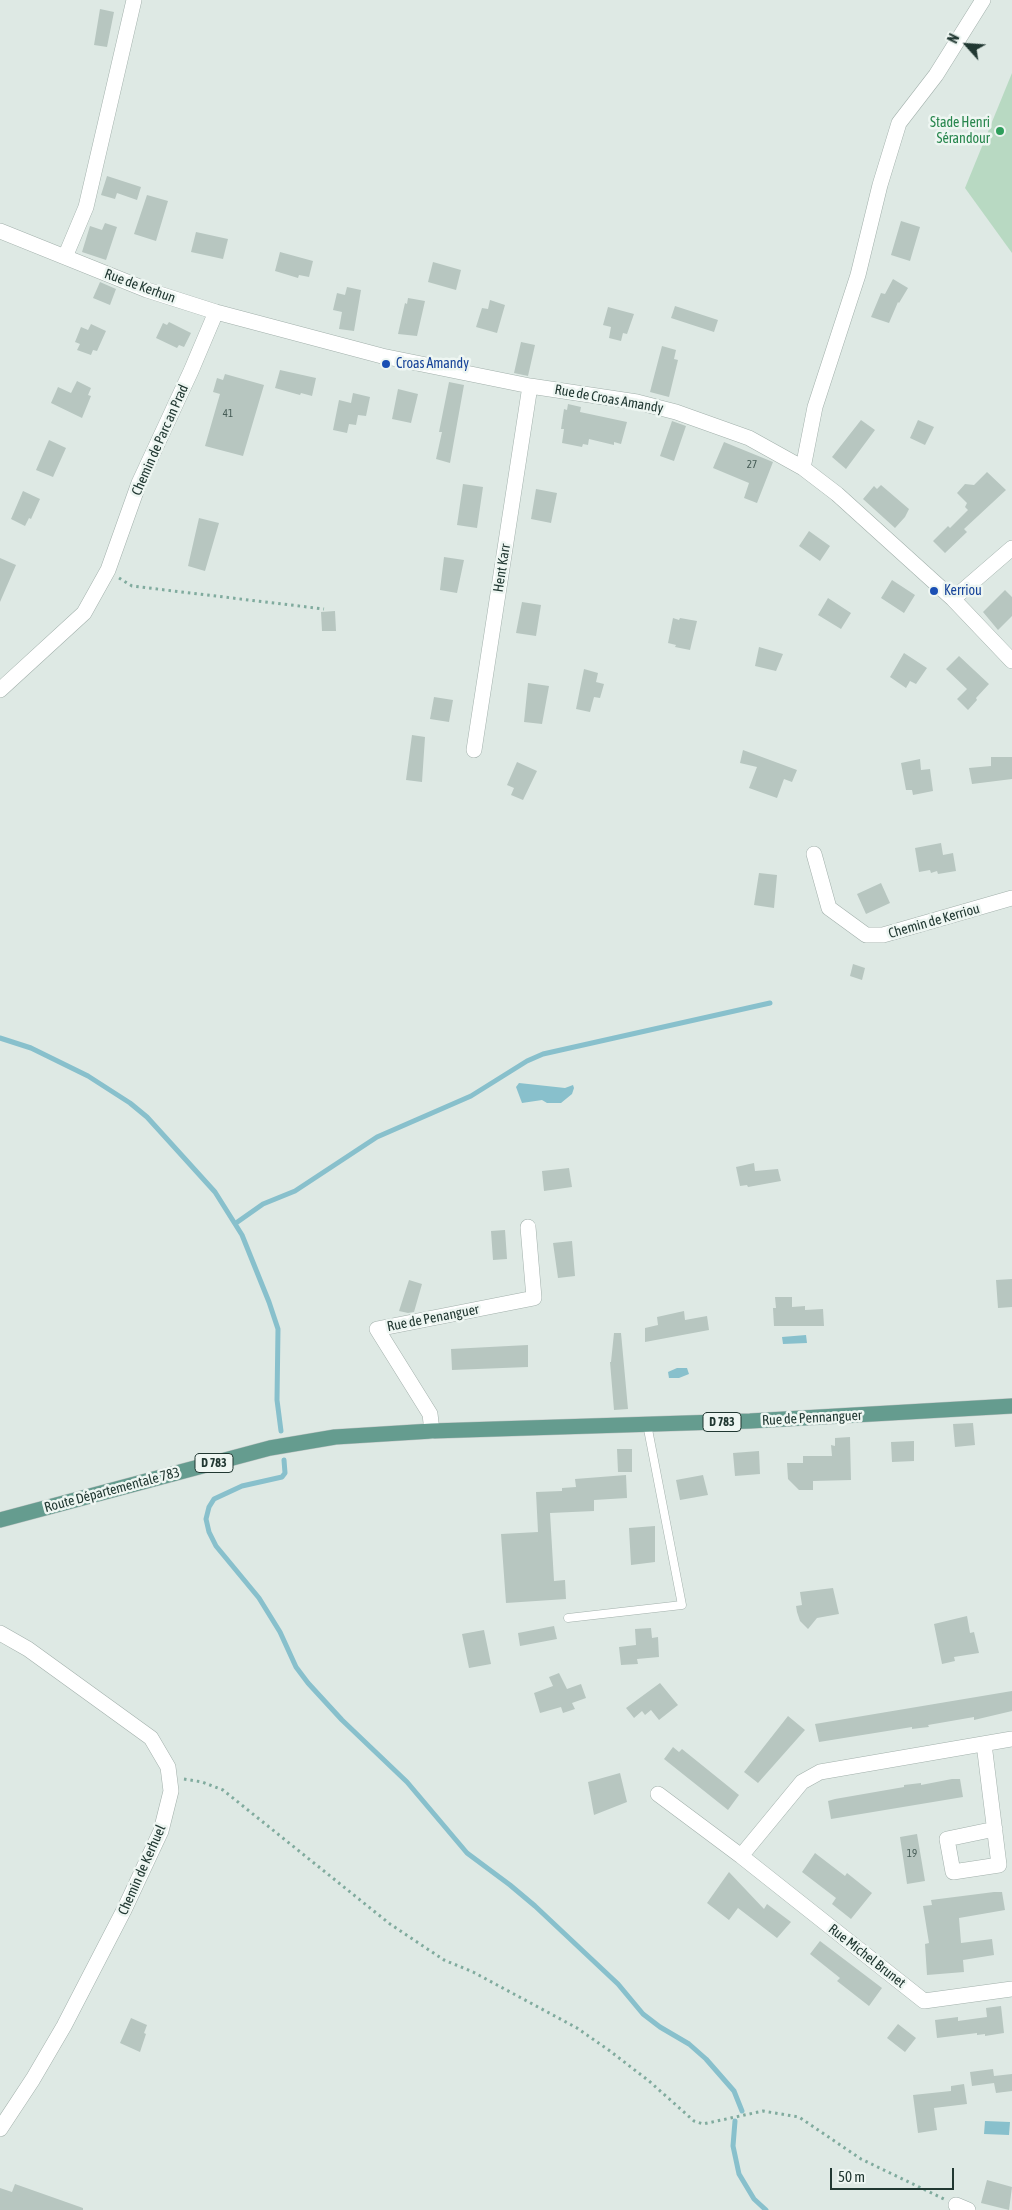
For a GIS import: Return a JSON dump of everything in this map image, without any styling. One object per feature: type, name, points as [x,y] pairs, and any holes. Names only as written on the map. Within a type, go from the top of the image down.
[{"type":"main road","name":"Rue de Pennanguer","points":[[432,1431],[750,1421],[1012,1406]]},
{"type":"main road","name":"Route Départementale 783","points":[[0,1520],[270,1448],[335,1437],[432,1431]]},
{"type":"street","points":[[65,257],[86,207],[134,0]]},
{"type":"street","points":[[803,468],[815,408],[858,275],[880,185],[899,123],[936,75],[983,0]]},
{"type":"street","name":"Rue de Kerhun","points":[[0,231],[147,290],[216,312]]},
{"type":"street","name":"Rue de Croas Amandy","points":[[216,312],[382,356],[530,386],[637,402],[676,412],[749,438],[803,468],[838,494],[953,599],[1012,661]]},
{"type":"street","name":"Chemin de Parc an Prad","points":[[0,690],[84,613],[108,570],[140,483],[216,312]]},
{"type":"street","name":"Hent Karr","points":[[474,750],[530,386]]},
{"type":"street","points":[[953,599],[1012,548]]},
{"type":"street","name":"Chemin de Kerriou","points":[[814,854],[829,908],[866,935],[883,935],[1012,898]]},
{"type":"street","name":"Rue de Penanguer","points":[[432,1431],[430,1414],[377,1329],[534,1298],[528,1227]]},
{"type":"street","name":"Chemin de Kerhuel","points":[[0,1633],[28,1649],[151,1738],[168,1766],[171,1791],[161,1831],[124,1910],[64,2026],[33,2079],[0,2129]]},
{"type":"street","points":[[741,1856],[802,1782],[820,1772],[1012,1739]]},
{"type":"street","points":[[984,1744],[994,1829]]},
{"type":"street","name":"Rue Michel Brunet","points":[[658,1794],[741,1856],[924,2001],[1012,1989]]},
{"type":"lane","points":[[568,1618],[682,1605],[647,1424]]},
{"type":"path","points":[[108,570],[132,586],[324,609]]},
{"type":"path","points":[[169,1780],[202,1782],[223,1790],[390,1924],[444,1960],[480,1975],[577,2028],[649,2081],[694,2121],[703,2124],[764,2111],[799,2117],[862,2159],[962,2207]]},
{"type":"green space","name":"Stade Henri Sérandour","points":[[1012,73],[1012,253],[965,188]]},
{"type":"water","points":[[519,1083],[565,1088],[573,1085],[574,1088],[572,1094],[561,1103],[547,1103],[542,1100],[522,1103],[516,1087]]},
{"type":"water","points":[[806,1335],[807,1343],[783,1344],[782,1337]]},
{"type":"water","points":[[677,1368],[687,1368],[689,1374],[679,1378],[669,1378],[668,1372]]},
{"type":"water","points":[[985,2121],[1010,2122],[1009,2135],[984,2134]]},
{"type":"building","points":[[100,9],[114,12],[107,47],[94,45]]},
{"type":"building","points":[[107,176],[141,187],[137,200],[117,193],[115,199],[101,195]]},
{"type":"building","points":[[147,195],[168,201],[156,241],[134,234]]},
{"type":"building","points":[[901,221],[920,227],[910,261],[891,255]]},
{"type":"building","points":[[105,223],[117,227],[106,260],[82,252],[90,226],[102,230]]},
{"type":"building","points":[[196,232],[228,239],[223,259],[191,252]]},
{"type":"building","points":[[280,252],[313,261],[309,277],[299,275],[298,278],[275,271]]},
{"type":"building","points":[[433,262],[461,270],[456,290],[428,282]]},
{"type":"building","points":[[893,279],[908,288],[898,302],[889,323],[871,317],[881,293],[885,294]]},
{"type":"building","points":[[100,282],[116,289],[110,305],[93,298]]},
{"type":"building","points":[[347,287],[361,290],[354,331],[339,329],[342,312],[333,310],[337,293],[345,295]]},
{"type":"building","points":[[408,298],[425,301],[417,336],[398,334],[405,303],[407,304]]},
{"type":"building","points":[[490,300],[505,305],[497,333],[476,327],[482,308],[488,309]]},
{"type":"building","points":[[675,306],[718,320],[714,332],[671,318]]},
{"type":"building","points":[[608,307],[634,314],[627,334],[623,333],[621,341],[609,338],[611,327],[603,325]]},
{"type":"building","points":[[169,322],[191,333],[184,347],[179,345],[177,348],[156,338],[163,323],[167,325]]},
{"type":"building","points":[[91,324],[106,331],[97,351],[93,350],[91,355],[77,350],[80,344],[75,342],[81,327],[88,330]]},
{"type":"building","points":[[521,342],[535,345],[528,376],[514,373]]},
{"type":"building","points":[[662,346],[676,350],[674,359],[678,360],[669,397],[650,392]]},
{"type":"building","points":[[280,370],[316,378],[312,396],[301,393],[300,395],[275,388]]},
{"type":"building","points":[[225,374],[264,385],[243,456],[205,446],[220,394],[213,392],[217,378],[223,380]]},
{"type":"building","points":[[77,381],[91,388],[88,395],[91,396],[82,418],[51,403],[58,387],[71,393]]},
{"type":"building","points":[[449,382],[464,385],[450,463],[436,459],[442,432],[439,432]]},
{"type":"building","points":[[398,389],[418,394],[411,423],[392,419]]},
{"type":"building","points":[[353,393],[370,397],[366,416],[358,415],[356,425],[349,424],[347,433],[333,430],[339,400],[351,403]]},
{"type":"building","points":[[568,404],[581,407],[580,412],[627,422],[621,444],[614,442],[614,445],[589,439],[588,445],[583,444],[582,447],[562,443],[564,429],[561,429],[564,409],[567,410]]},
{"type":"building","points":[[861,420],[875,430],[846,469],[832,457]]},
{"type":"building","points":[[918,420],[934,427],[925,445],[910,438]]},
{"type":"building","points":[[672,421],[686,426],[674,461],[660,456]]},
{"type":"building","points":[[49,440],[66,448],[53,477],[36,470]]},
{"type":"building","points":[[724,442],[773,462],[757,503],[744,498],[749,483],[713,468]]},
{"type":"building","points":[[987,472],[1006,490],[964,529],[967,532],[945,553],[933,541],[948,526],[950,528],[968,510],[965,507],[967,503],[957,493],[965,484],[974,485]]},
{"type":"building","points":[[463,484],[483,487],[477,528],[457,525]]},
{"type":"building","points":[[881,485],[909,509],[905,517],[895,528],[863,499],[874,486],[877,489]]},
{"type":"building","points":[[536,489],[557,493],[551,523],[531,519]]},
{"type":"building","points":[[23,491],[40,499],[31,519],[29,518],[25,526],[11,519]]},
{"type":"building","points":[[199,518],[219,523],[205,571],[188,566]]},
{"type":"building","points":[[809,531],[830,546],[820,561],[799,546]]},
{"type":"building","points":[[444,557],[464,560],[457,593],[440,590]]},
{"type":"building","points":[[0,558],[16,565],[0,602]]},
{"type":"building","points":[[892,580],[915,595],[904,613],[881,598]]},
{"type":"building","points":[[1005,590],[1012,597],[1012,616],[998,630],[983,612]]},
{"type":"building","points":[[828,598],[851,613],[841,629],[818,615]]},
{"type":"building","points":[[522,602],[541,605],[536,636],[516,633]]},
{"type":"building","points":[[335,611],[336,631],[322,631],[321,612]]},
{"type":"building","points":[[673,618],[697,621],[690,650],[675,647],[676,645],[668,643]]},
{"type":"building","points":[[759,647],[783,654],[776,671],[755,666]]},
{"type":"building","points":[[904,653],[927,668],[916,684],[910,681],[906,688],[890,677]]},
{"type":"building","points":[[959,656],[989,684],[968,710],[957,699],[967,689],[946,669]]},
{"type":"building","points":[[584,669],[598,673],[596,682],[604,684],[600,698],[594,697],[590,712],[576,709]]},
{"type":"building","points":[[528,683],[549,686],[542,724],[524,722]]},
{"type":"building","points":[[434,697],[453,700],[449,722],[430,719]]},
{"type":"building","points":[[412,735],[425,737],[422,782],[406,780]]},
{"type":"building","points":[[743,750],[797,770],[792,782],[784,779],[777,798],[749,788],[757,767],[740,763]]},
{"type":"building","points":[[991,757],[1012,757],[1012,779],[972,784],[969,768],[991,766]]},
{"type":"building","points":[[920,759],[921,770],[930,769],[933,791],[913,795],[912,790],[906,790],[901,763]]},
{"type":"building","points":[[517,762],[537,771],[523,800],[511,795],[514,788],[507,785]]},
{"type":"building","points":[[941,843],[943,855],[953,853],[956,871],[938,874],[937,871],[931,873],[930,870],[919,872],[915,848]]},
{"type":"building","points":[[759,873],[777,875],[774,908],[754,905]]},
{"type":"building","points":[[881,883],[890,903],[866,914],[857,894]]},
{"type":"building","points":[[853,964],[865,968],[862,980],[850,976]]},
{"type":"building","points":[[754,1163],[755,1171],[778,1169],[781,1181],[748,1187],[747,1185],[740,1186],[736,1167]]},
{"type":"building","points":[[569,1168],[572,1187],[544,1191],[542,1171]]},
{"type":"building","points":[[505,1230],[507,1259],[493,1260],[491,1231]]},
{"type":"building","points":[[572,1241],[575,1276],[558,1278],[553,1243]]},
{"type":"building","points":[[1012,1279],[1012,1307],[998,1308],[996,1280]]},
{"type":"building","points":[[409,1280],[422,1284],[414,1312],[408,1313],[399,1311]]},
{"type":"building","points":[[775,1297],[792,1297],[792,1307],[805,1306],[805,1310],[823,1309],[824,1326],[774,1326],[773,1308],[776,1308]]},
{"type":"building","points":[[684,1311],[685,1320],[707,1316],[709,1330],[645,1342],[645,1328],[658,1325],[657,1317]]},
{"type":"building","points":[[614,1333],[621,1333],[628,1409],[614,1410],[610,1362]]},
{"type":"building","points":[[528,1345],[528,1367],[452,1370],[451,1349]]},
{"type":"building","points":[[973,1423],[975,1445],[955,1447],[953,1424]]},
{"type":"building","points":[[850,1437],[851,1480],[813,1481],[813,1490],[799,1490],[788,1479],[787,1463],[803,1463],[803,1456],[832,1456],[831,1445],[835,1446],[835,1438]]},
{"type":"building","points":[[914,1441],[914,1461],[892,1462],[891,1442]]},
{"type":"building","points":[[617,1449],[632,1449],[632,1472],[618,1472]]},
{"type":"building","points":[[759,1451],[760,1474],[735,1476],[733,1453]]},
{"type":"building","points":[[626,1475],[627,1498],[594,1500],[594,1511],[550,1513],[554,1581],[565,1580],[566,1599],[506,1603],[501,1534],[538,1532],[536,1492],[562,1491],[562,1488],[576,1487],[575,1479]]},
{"type":"building","points":[[703,1475],[708,1495],[680,1500],[676,1480]]},
{"type":"building","points":[[655,1526],[655,1562],[631,1565],[629,1528]]},
{"type":"building","points":[[833,1588],[839,1614],[817,1618],[808,1629],[800,1621],[797,1612],[796,1606],[802,1605],[800,1592]]},
{"type":"building","points":[[967,1616],[970,1633],[974,1632],[979,1653],[954,1657],[955,1661],[942,1664],[934,1624]]},
{"type":"building","points":[[554,1626],[557,1639],[520,1646],[518,1633]]},
{"type":"building","points":[[651,1628],[652,1638],[658,1637],[659,1657],[637,1659],[638,1664],[621,1665],[619,1647],[636,1645],[635,1629]]},
{"type":"building","points":[[484,1630],[491,1664],[469,1668],[462,1634]]},
{"type":"building","points":[[559,1673],[567,1689],[581,1684],[586,1698],[572,1703],[575,1709],[563,1713],[561,1707],[540,1713],[534,1693],[553,1686],[549,1677]]},
{"type":"building","points":[[660,1683],[678,1705],[659,1720],[651,1710],[645,1715],[642,1711],[634,1718],[626,1708]]},
{"type":"building","points":[[1012,1691],[1012,1711],[974,1720],[974,1717],[928,1725],[929,1727],[912,1729],[912,1727],[819,1742],[815,1724]]},
{"type":"building","points":[[788,1716],[805,1730],[758,1783],[744,1772]]},
{"type":"building","points":[[673,1747],[679,1752],[682,1749],[739,1795],[728,1810],[664,1759]]},
{"type":"building","points":[[620,1773],[627,1802],[594,1815],[588,1782]]},
{"type":"building","points":[[960,1779],[963,1797],[831,1819],[828,1801],[904,1787],[904,1785],[921,1783],[921,1785]]},
{"type":"building","points":[[917,1834],[925,1881],[907,1884],[900,1837]]},
{"type":"building","points":[[815,1853],[845,1876],[847,1873],[872,1893],[851,1919],[832,1904],[836,1898],[802,1872]]},
{"type":"building","points":[[729,1872],[764,1909],[767,1904],[791,1922],[777,1938],[738,1908],[729,1920],[707,1903]]},
{"type":"building","points":[[1002,1892],[1005,1910],[959,1918],[961,1943],[992,1939],[994,1955],[963,1960],[964,1972],[927,1975],[925,1944],[929,1943],[923,1906],[932,1905],[931,1900]]},
{"type":"building","points":[[820,1941],[882,1988],[869,2006],[837,1981],[840,1978],[810,1954]]},
{"type":"building","points":[[1001,2006],[1004,2033],[985,2036],[985,2034],[977,2035],[977,2033],[937,2038],[935,2020],[958,2017],[958,2021],[987,2017],[986,2008]]},
{"type":"building","points":[[131,2018],[147,2025],[140,2052],[120,2043]]},
{"type":"building","points":[[898,2024],[916,2038],[905,2052],[887,2038]]},
{"type":"building","points":[[993,2069],[994,2076],[1012,2074],[1012,2091],[996,2093],[994,2083],[972,2086],[970,2072]]},
{"type":"building","points":[[964,2084],[967,2104],[934,2108],[937,2130],[918,2133],[913,2095],[951,2091],[951,2086]]},
{"type":"building","points":[[987,2180],[1012,2187],[1009,2210],[981,2203]]},
{"type":"building","points":[[15,2184],[83,2208],[83,2210],[0,2210],[0,2188],[12,2192]]},
{"type":"waterway","points":[[236,1223],[263,1204],[295,1191],[377,1137],[471,1096],[527,1061],[543,1054],[770,1003]]},
{"type":"waterway","points":[[0,1038],[31,1048],[88,1076],[130,1103],[147,1117],[215,1192],[242,1235],[278,1329],[277,1400],[281,1431]]},
{"type":"waterway","points":[[284,1460],[285,1473],[282,1477],[242,1486],[214,1499],[209,1507],[206,1519],[209,1532],[216,1546],[259,1598],[280,1632],[296,1667],[342,1720],[407,1782],[467,1853],[535,1906],[618,1984],[643,2014],[660,2027],[689,2044],[706,2059],[734,2091],[742,2111]]},
{"type":"waterway","points":[[735,2121],[733,2146],[739,2174],[754,2199],[766,2210]]},
{"type":"place","name":"Stade Henri Sérandour","points":[[1000,131]]},
{"type":"place","name":"Croas Amandy","points":[[386,364]]},
{"type":"place","name":"Kerriou","points":[[934,591]]}]
